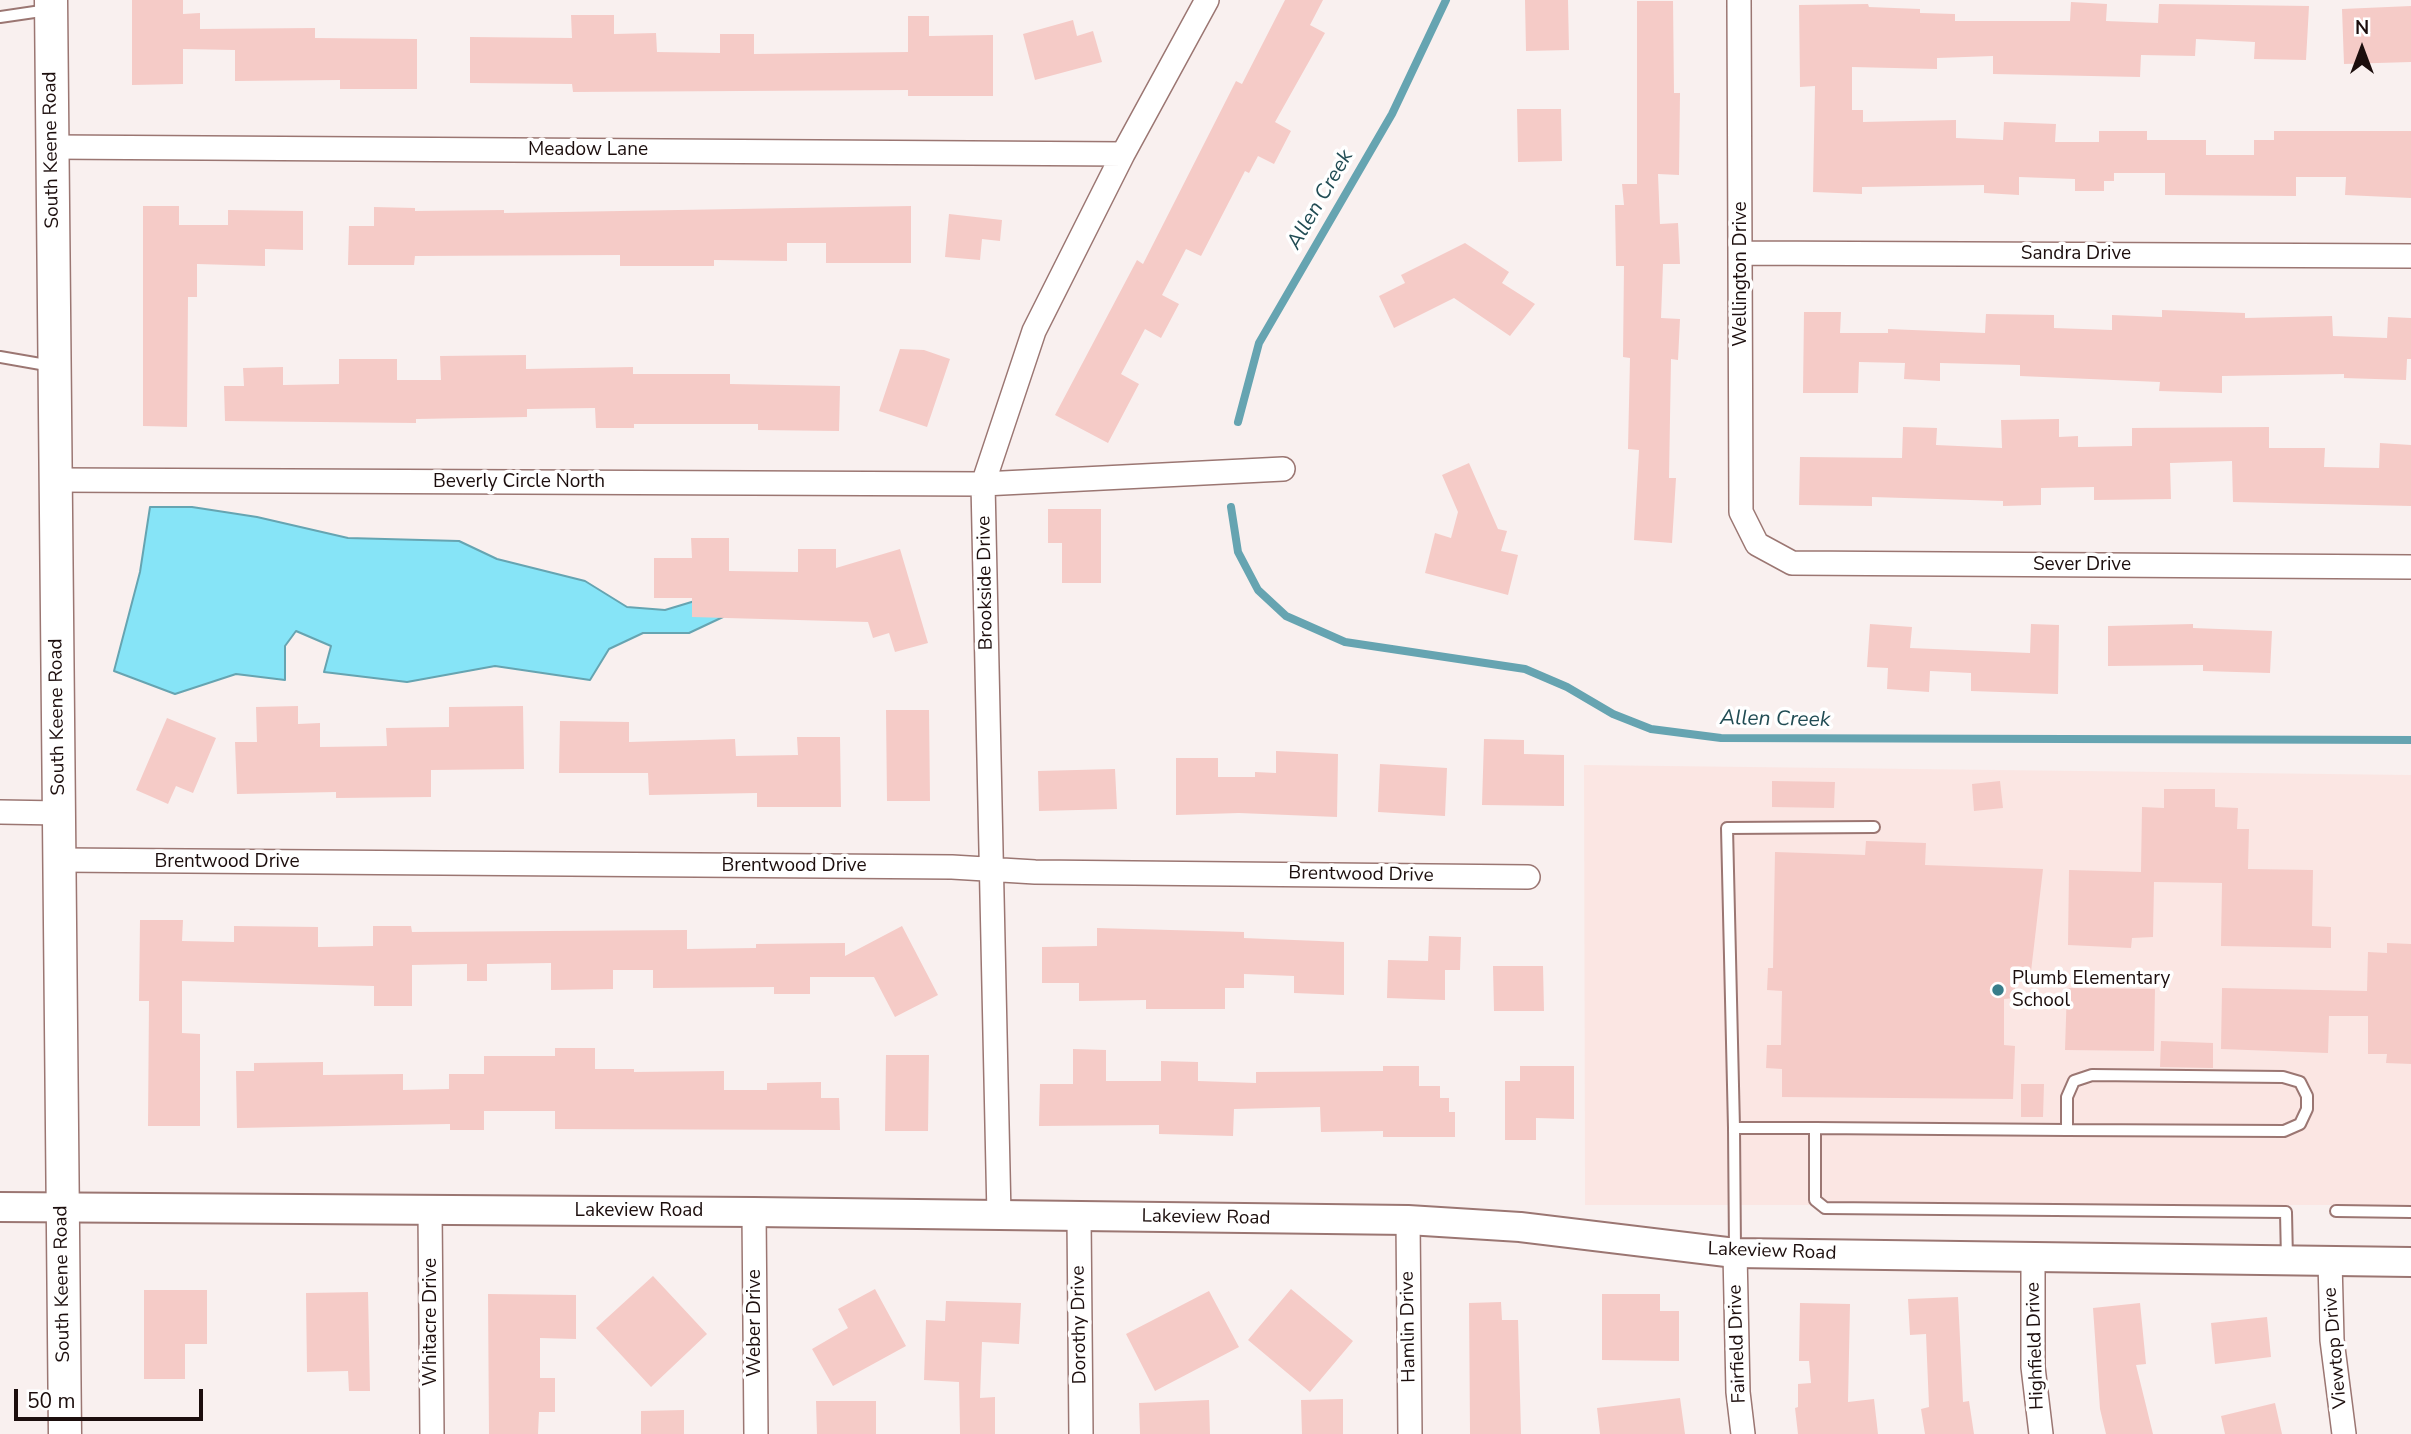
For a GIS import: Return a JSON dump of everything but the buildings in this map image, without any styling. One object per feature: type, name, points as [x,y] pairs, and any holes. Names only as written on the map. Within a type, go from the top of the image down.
[{"type":"main road","name":"South Keene Road","points":[[51,5],[65,1434]]},
{"type":"street","name":"Brookside Drive","points":[[999,1216],[984,484],[1034,331],[1124,154],[1207,0]]},
{"type":"street","name":"Wellington Drive","points":[[1739,0],[1741,512],[1757,544]]},
{"type":"street","name":"Meadow Lane","points":[[52,147],[1124,154]]},
{"type":"street","name":"Sandra Drive","points":[[1741,253],[2411,256]]},
{"type":"street","name":"Beverly Circle North","points":[[55,480],[984,484],[1283,469]]},
{"type":"street","name":"Sever Drive","points":[[1757,544],[1792,563],[2411,567]]},
{"type":"street","points":[[0,812],[60,813]]},
{"type":"street","name":"Brentwood Drive","points":[[60,860],[1528,877]]},
{"type":"street","name":"Lakeview Road","points":[[0,1207],[1408,1220],[1520,1227],[1735,1253],[2411,1262]]},
{"type":"street","name":"Whitacre Drive","points":[[430,1210],[432,1434]]},
{"type":"street","name":"Weber Drive","points":[[754,1212],[756,1434]]},
{"type":"street","name":"Dorothy Drive","points":[[1079,1217],[1081,1434]]},
{"type":"street","name":"Hamlin Drive","points":[[1408,1220],[1410,1434]]},
{"type":"street","name":"Fairfield Drive","points":[[1735,1253],[1738,1392],[1742,1434]]},
{"type":"street","name":"Highfield Drive","points":[[2033,1258],[2033,1367],[2040,1434]]},
{"type":"street","name":"Viewtop Drive","points":[[2330,1261],[2332,1340],[2344,1434]]},
{"type":"lane","points":[[0,17],[51,5]]},
{"type":"lane","points":[[0,357],[54,366]]},
{"type":"lane","points":[[1735,1253],[1727,828],[1874,827]]},
{"type":"lane","points":[[1734,1128],[1815,1128],[2067,1130],[2284,1131],[2300,1124],[2307,1110],[2307,1096],[2300,1082],[2283,1077],[2092,1075],[2074,1081],[2067,1097],[2067,1130]]},
{"type":"lane","points":[[1815,1128],[1815,1200],[1825,1208],[2286,1212],[2287,1260]]},
{"type":"lane","points":[[2336,1211],[2411,1212]]},
{"type":"shaded area","name":"Plumb Elementary School","points":[[1584,765],[2411,775],[2411,1205],[1585,1205]]},
{"type":"water","points":[[150,507],[192,507],[257,517],[348,538],[459,541],[497,559],[585,581],[627,607],[665,610],[718,594],[723,617],[689,633],[643,633],[609,649],[590,680],[495,666],[407,682],[324,672],[331,646],[296,631],[285,646],[285,680],[236,674],[175,694],[114,671],[140,572]]},
{"type":"waterway","name":"Allen Creek","points":[[1238,422],[1259,343],[1392,114],[1446,0]]},
{"type":"waterway","name":"Allen Creek","points":[[1231,507],[1238,552],[1258,590],[1286,616],[1345,642],[1525,669],[1567,687],[1613,714],[1651,729],[1721,738],[2411,740]]},
{"type":"place","name":"Plumb Elementary School","points":[[1998,990]]}]
